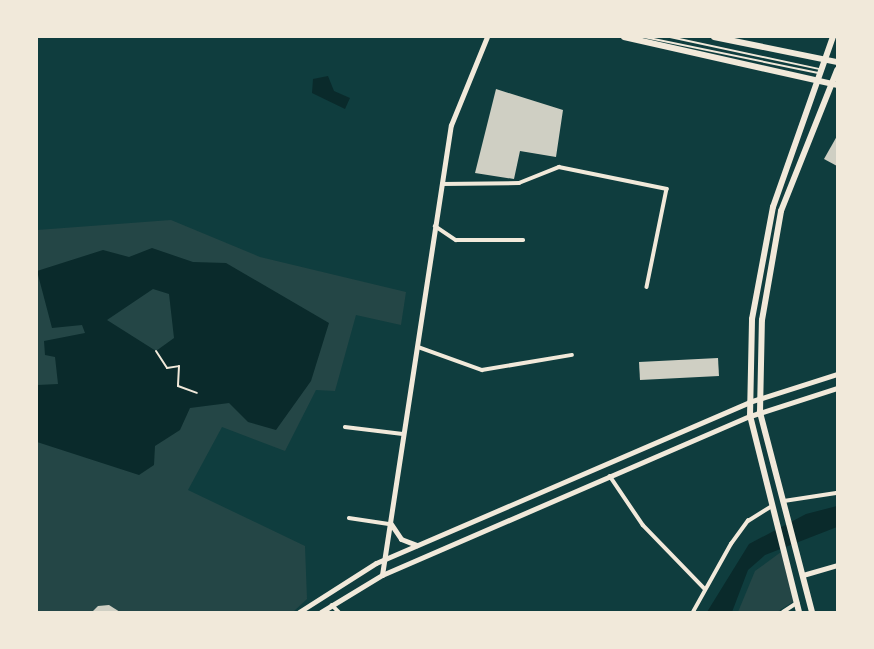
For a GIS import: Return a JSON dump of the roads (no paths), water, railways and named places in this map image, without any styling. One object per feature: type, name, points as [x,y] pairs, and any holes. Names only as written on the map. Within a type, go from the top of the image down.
[{"type":"main road","points":[[382,575],[405,434],[433,225],[451,125],[487,37]]},
{"type":"main road","points":[[624,37],[836,76],[797,163],[771,254],[759,400],[812,612]]},
{"type":"main road","points":[[714,37],[837,62]]},
{"type":"main road","points":[[799,612],[750,416],[749,402],[762,248],[833,37]]},
{"type":"main road","points":[[299,612],[385,559],[749,402],[837,374]]},
{"type":"main road","points":[[321,612],[382,575],[750,416],[837,388]]},
{"type":"main road","points":[[391,524],[401,539],[417,545]]},
{"type":"street","points":[[442,184],[519,183],[559,167],[667,189],[647,287]]},
{"type":"street","points":[[433,225],[456,240],[523,240]]},
{"type":"street","points":[[416,346],[482,370],[572,355]]},
{"type":"street","points":[[345,426],[405,434]]},
{"type":"street","points":[[610,477],[643,525],[705,589]]},
{"type":"street","points":[[784,504],[837,493]]},
{"type":"street","points":[[693,612],[748,521],[774,507]]},
{"type":"street","points":[[349,518],[391,524]]},
{"type":"street","points":[[803,575],[837,565]]},
{"type":"street","points":[[783,612],[797,603]]},
{"type":"street","points":[[332,605],[339,612]]},
{"type":"lane","points":[[645,37],[836,76]]},
{"type":"lane","points":[[670,37],[819,74]]}]
